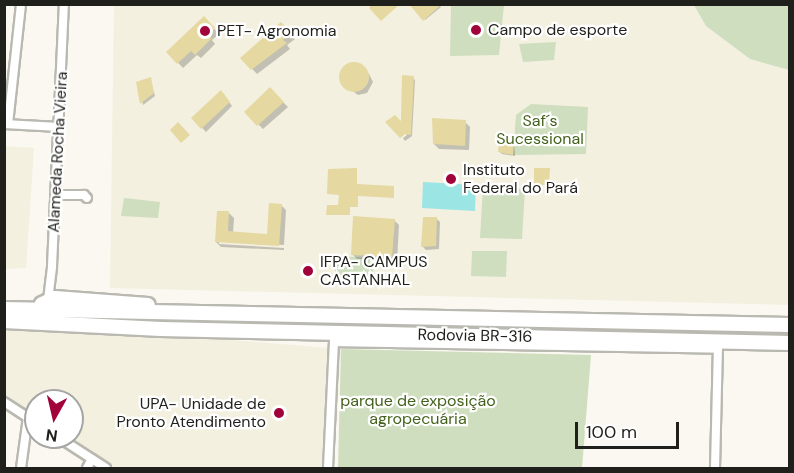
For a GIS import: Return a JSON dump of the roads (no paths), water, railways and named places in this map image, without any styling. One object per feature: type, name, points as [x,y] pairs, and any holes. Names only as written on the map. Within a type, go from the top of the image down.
[{"type":"highway","name":"Rodovia BR-316","points":[[4,309],[44,305],[229,315],[789,325]]},
{"type":"highway","points":[[44,305],[44,324]]},
{"type":"highway","name":"Rodovia BR-316","points":[[4,321],[334,337],[718,345],[789,343]]},
{"type":"street","points":[[21,4],[6,124],[59,126]]},
{"type":"street","name":"Alameda Rocha Vieira","points":[[44,305],[56,195],[64,4]]},
{"type":"street","points":[[56,195],[84,195],[87,198]]},
{"type":"street","points":[[328,468],[334,337]]},
{"type":"street","points":[[715,468],[718,345]]},
{"type":"street","points":[[4,402],[24,415]]},
{"type":"street","points":[[22,468],[26,449]]},
{"type":"street","points":[[77,449],[106,468]]},
{"type":"street","points":[[87,468],[92,459]]},
{"type":"water","points":[[423,182],[476,185],[475,211],[422,208]]},
{"type":"place","name":"Campo de esporte","points":[[476,30]]},
{"type":"place","name":"PET- Agronomia","points":[[205,31]]},
{"type":"place","name":"Instituto Federal do Pará","points":[[451,179]]},
{"type":"place","name":"IFPA- CAMPUS CASTANHAL","points":[[308,271]]},
{"type":"place","name":"UPA- Unidade de Pronto Atendimento","points":[[279,413]]},
{"type":"park label","name":"Saf´s Sucessional","points":[[540,130]]},
{"type":"park label","name":"parque de exposição agropecuária","points":[[418,410]]}]
